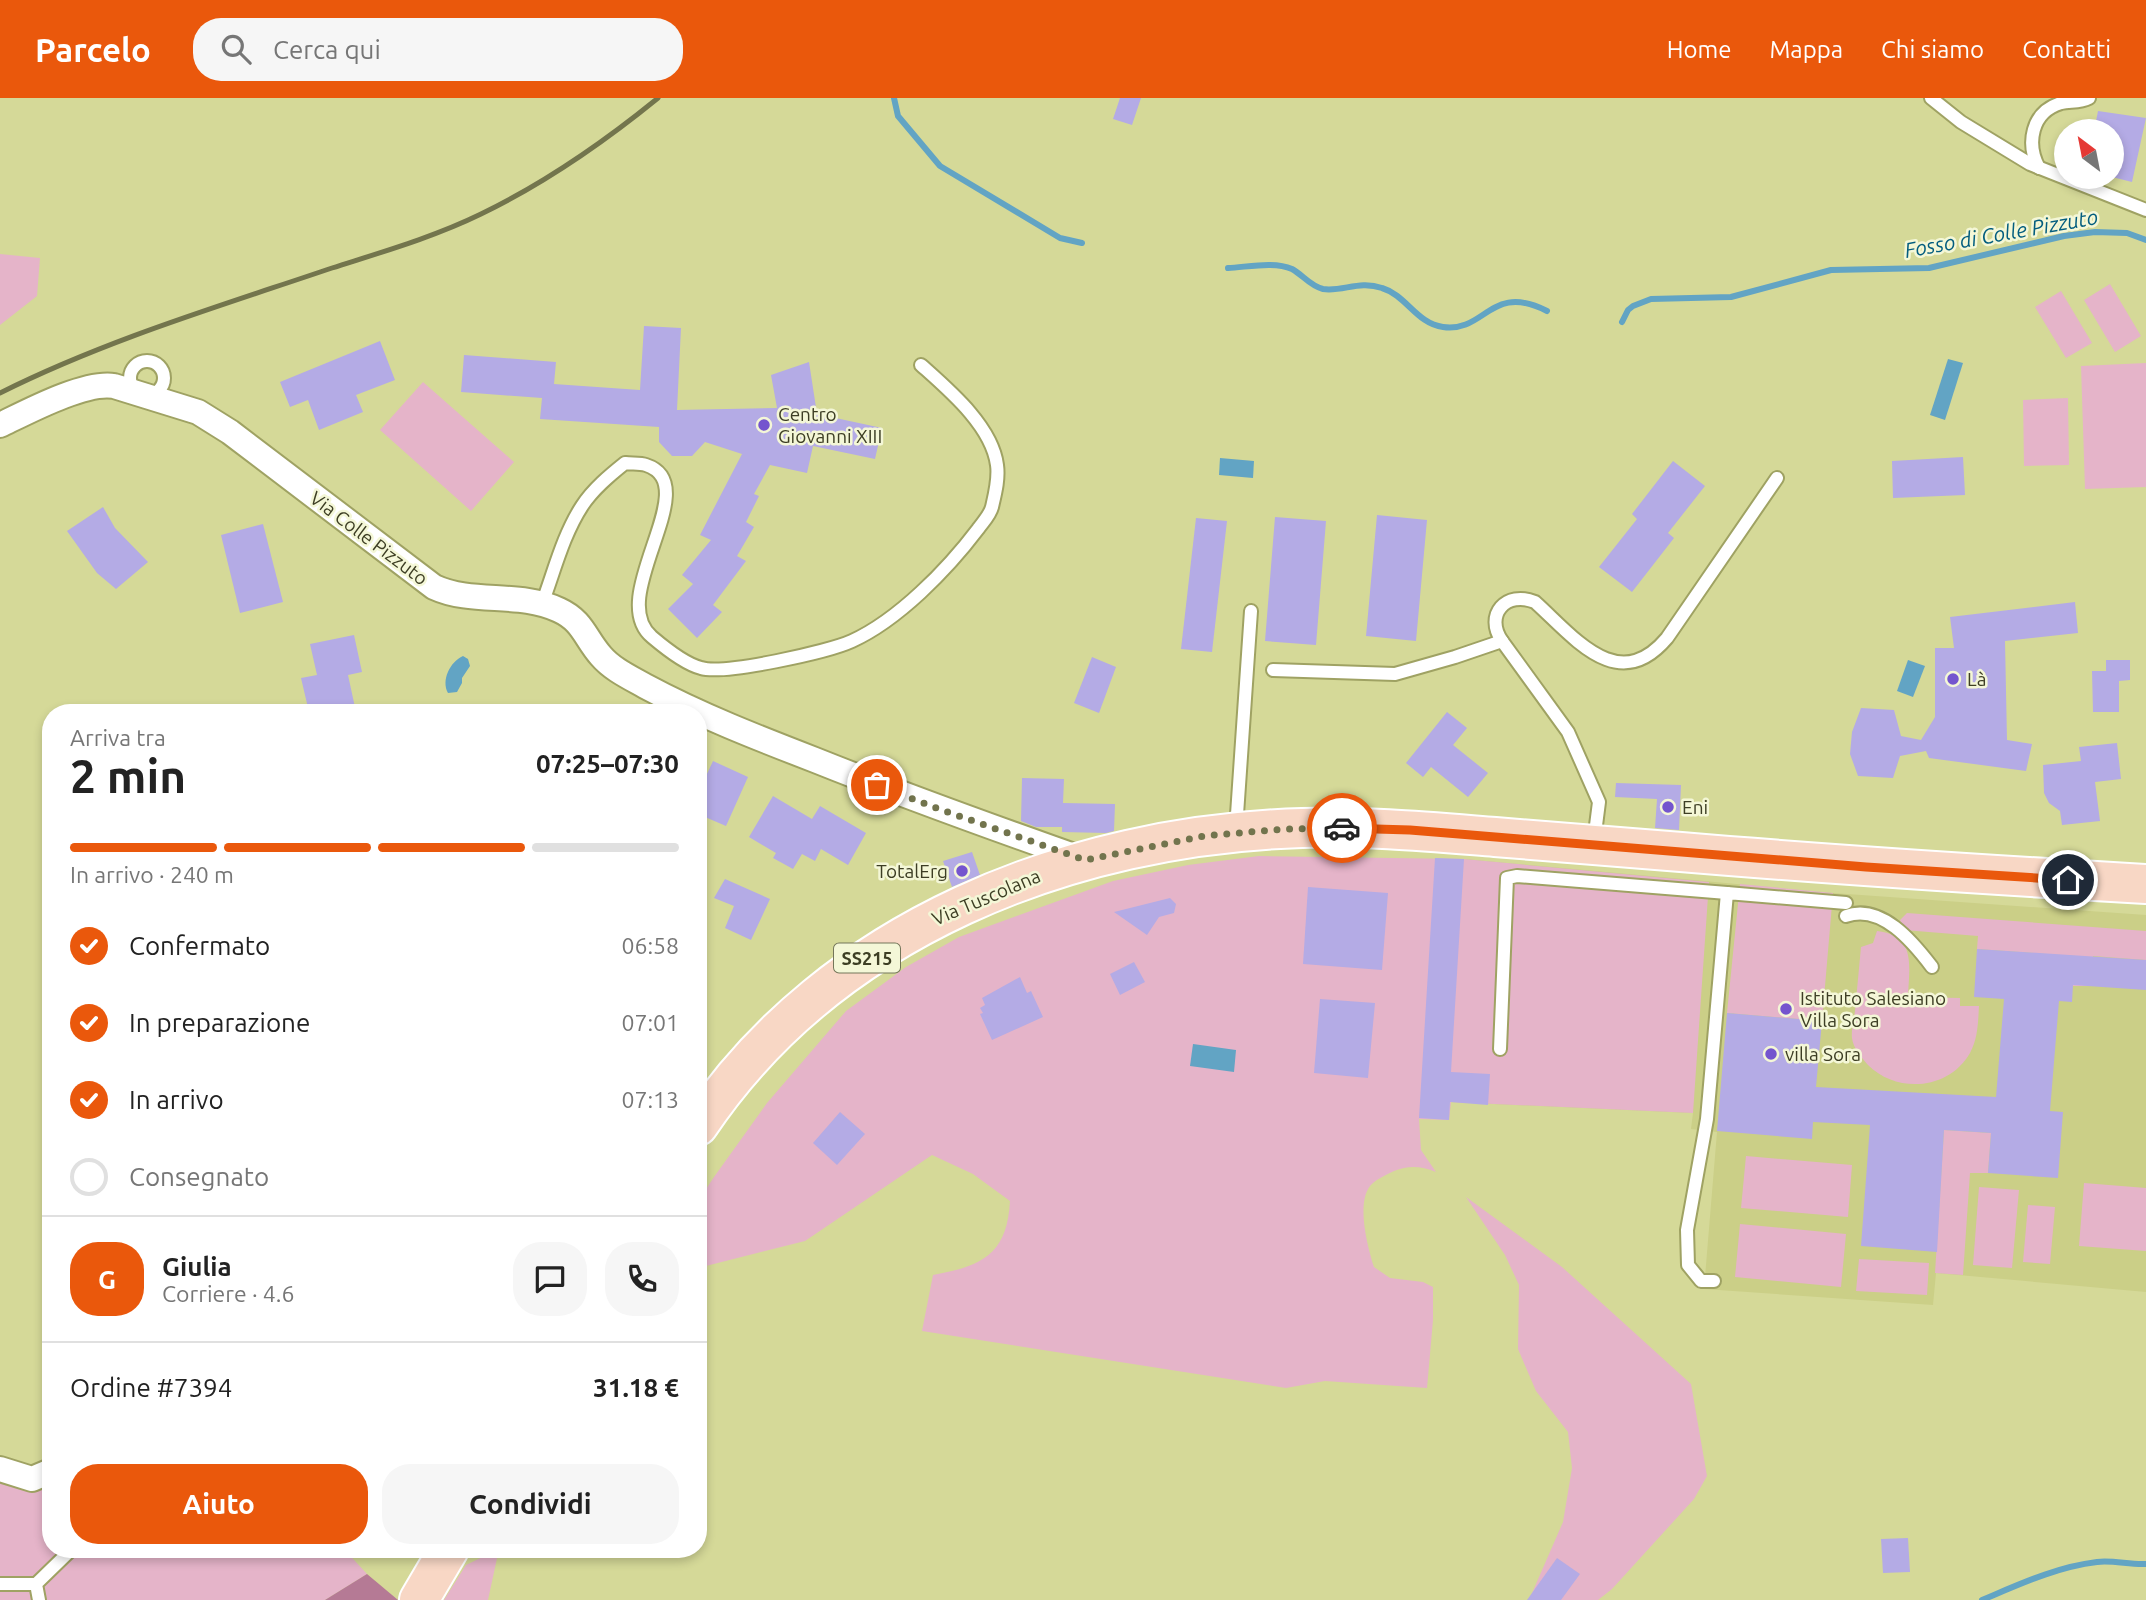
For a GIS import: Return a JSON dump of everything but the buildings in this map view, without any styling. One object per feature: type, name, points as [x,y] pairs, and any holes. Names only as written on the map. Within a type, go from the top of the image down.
[{"type":"main road","name":"Via Tuscolana","points":[[707,1114],[747,1061],[807,1003],[933,911],[1030,872],[1153,845],[1236,833],[1306,828],[1371,828],[1594,845],[1642,841],[1938,872],[2146,884]]},
{"type":"main road","points":[[419,1600],[444,1558]]},
{"type":"street","name":"Via Colle Pizzuto","points":[[0,425],[93,386],[108,385],[198,412],[216,422],[434,587],[453,595],[542,604],[562,611],[577,622],[601,656],[617,670],[684,704]]},
{"type":"street","name":"Via Colle Pizzuto","points":[[707,714],[902,795],[1085,860]]},
{"type":"street","points":[[0,1469],[32,1479],[42,1475]]},
{"type":"lane","points":[[1931,98],[1961,122],[2039,169],[2146,210]]},
{"type":"lane","points":[[2039,169],[2030,143],[2033,129],[2040,117],[2050,108],[2089,98]]},
{"type":"lane","points":[[542,604],[563,546],[582,506],[608,477],[625,463],[646,465],[654,469],[661,474],[668,489],[661,522],[643,572],[638,610],[640,624],[653,638],[693,665],[712,670],[733,669],[823,650],[852,641],[878,625],[909,601],[963,549],[991,512],[996,486],[997,464],[989,442],[970,413],[921,365]]},
{"type":"lane","points":[[1594,845],[1599,802],[1569,732],[1502,641],[1495,626],[1499,610],[1504,604],[1519,597],[1535,602],[1591,652],[1607,661],[1624,663],[1641,660],[1656,651],[1667,638],[1777,478]]},
{"type":"lane","points":[[1236,833],[1251,611]]},
{"type":"lane","points":[[1273,670],[1395,674],[1502,641]]},
{"type":"lane","points":[[1500,1049],[1507,878],[1517,876],[1727,893],[1871,913],[1913,944],[1932,967]]},
{"type":"lane","points":[[1714,1281],[1701,1281],[1688,1265],[1687,1230],[1707,1119],[1727,893]]},
{"type":"lane","points":[[0,1584],[36,1584],[63,1558]]},
{"type":"lane","points":[[36,1584],[39,1600]]},
{"type":"shaded area","points":[[0,254],[40,258],[37,296],[0,325]]},
{"type":"shaded area","points":[[2110,284],[2141,336],[2115,352],[2084,300]]},
{"type":"shaded area","points":[[2061,291],[2092,343],[2066,358],[2035,307]]},
{"type":"shaded area","points":[[2146,363],[2146,487],[2085,489],[2081,366]]},
{"type":"shaded area","points":[[423,382],[514,462],[471,511],[380,430]]},
{"type":"shaded area","points":[[2068,398],[2069,465],[2024,466],[2023,400]]},
{"type":"shaded area","points":[[1259,856],[1464,859],[1709,882],[1693,1113],[1451,1102],[1449,1120],[1419,1119],[1421,1150],[1436,1172],[1410,1167],[1394,1171],[1375,1181],[1366,1194],[1364,1215],[1366,1238],[1374,1267],[1390,1278],[1423,1282],[1433,1287],[1427,1388],[1325,1381],[1286,1388],[922,1331],[933,1275],[965,1267],[989,1255],[1004,1234],[1010,1201],[973,1174],[932,1155],[805,1241],[707,1266],[707,1188],[767,1103],[846,1011],[906,967],[959,937],[1113,881],[1188,865]]},
{"type":"shaded area","name":"Istituto Salesiano Villa Sora","points":[[1464,859],[1833,893],[2146,915],[2146,1292],[1936,1273],[1933,1305],[1704,1289],[1717,1132],[1691,1129],[1693,1113],[1451,1102],[1449,1120]]},
{"type":"shaded area","points":[[1740,884],[1833,893],[1822,1021],[1727,1013]]},
{"type":"shaded area","points":[[1907,913],[2146,931],[2146,960],[2093,956],[2090,986],[2073,986],[2075,956],[1977,949],[1978,936],[1904,930],[1900,920]]},
{"type":"shaded area","points":[[1877,931],[1890,934],[1905,946],[1909,964],[1908,997],[1960,998],[1960,1006],[1979,1006],[1976,1036],[1970,1053],[1949,1075],[1936,1081],[1907,1084],[1893,1081],[1868,1065],[1854,1045],[1852,1032],[1861,947],[1873,943]]},
{"type":"shaded area","points":[[1944,1130],[1991,1133],[1988,1173],[1970,1173],[1963,1275],[1935,1273]]},
{"type":"shaded area","points":[[1746,1156],[1852,1165],[1848,1217],[1741,1208]]},
{"type":"shaded area","points":[[2084,1183],[2146,1188],[2146,1251],[2079,1246]]},
{"type":"shaded area","points":[[1979,1187],[2019,1190],[2012,1268],[1973,1265]]},
{"type":"shaded area","points":[[1466,1197],[1562,1267],[1691,1384],[1707,1476],[1694,1499],[1612,1589],[1598,1600],[1529,1600],[1563,1522],[1572,1468],[1568,1432],[1536,1391],[1518,1349],[1519,1285],[1505,1255]]},
{"type":"shaded area","points":[[2028,1205],[2055,1207],[2050,1264],[2023,1262]]},
{"type":"shaded area","points":[[1740,1224],[1846,1234],[1841,1287],[1735,1277]]},
{"type":"shaded area","points":[[1859,1259],[1929,1263],[1927,1295],[1856,1291]]},
{"type":"shaded area","points":[[0,1469],[42,1471],[42,1558],[352,1558],[367,1574],[325,1600],[0,1600]]},
{"type":"shaded area","points":[[480,1558],[497,1558],[488,1600],[444,1600],[466,1565]]},
{"type":"shaded area","points":[[367,1574],[398,1600],[325,1600]]},
{"type":"water","points":[[1948,359],[1963,363],[1945,420],[1930,415]]},
{"type":"water","points":[[1220,458],[1254,461],[1253,478],[1219,475]]},
{"type":"water","points":[[463,656],[468,659],[470,666],[457,692],[448,693],[448,672],[454,662]]},
{"type":"water","points":[[1908,660],[1925,666],[1913,697],[1897,691]]},
{"type":"water","points":[[1193,1044],[1236,1050],[1234,1072],[1190,1066]]},
{"type":"waterway","name":"Fosso di Colle Pizzuto","points":[[894,98],[898,116],[940,166],[1060,238],[1082,243]]},
{"type":"waterway","name":"Fosso di Colle Pizzuto","points":[[1622,322],[1633,306],[1651,299],[1731,297],[1831,270],[1929,268],[2064,236],[2095,232],[2127,233],[2146,240]]},
{"type":"waterway","name":"Fosso di Colle Pizzuto","points":[[1228,268],[1277,265],[1292,269],[1323,289],[1366,285],[1382,288],[1398,297],[1426,321],[1443,327],[1457,327],[1469,323],[1500,305],[1513,302],[1547,311]]},
{"type":"waterway","points":[[1982,1600],[2038,1577],[2082,1564],[2146,1564]]},
{"type":"railway","points":[[0,393],[122,340],[408,244],[463,222],[505,202],[551,175],[595,146],[658,98]]},
{"type":"way so far","points":[[877,785],[1085,860],[1204,836],[1248,831],[1342,828]]},
{"type":"place","name":"Centro Giovanni XIII","points":[[764,425]]},
{"type":"place","name":"Là","points":[[1953,679]]},
{"type":"place","name":"Eni","points":[[1668,807]]},
{"type":"place","name":"TotalErg","points":[[962,871]]},
{"type":"place","name":"Istituto Salesiano Villa Sora","points":[[1786,1009]]},
{"type":"place","name":"villa Sora","points":[[1771,1054]]},
{"type":"route","points":[[1342,828],[1410,830],[1866,867],[2068,880]]}]
